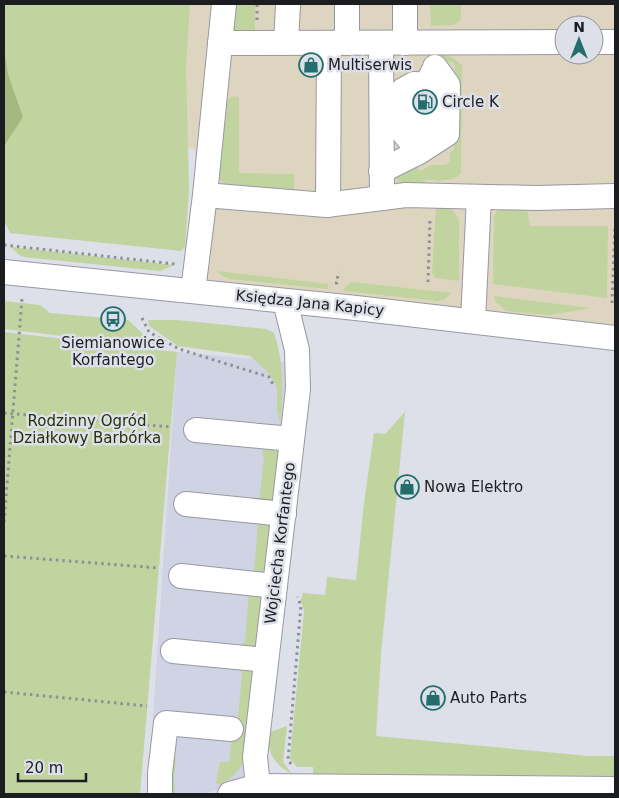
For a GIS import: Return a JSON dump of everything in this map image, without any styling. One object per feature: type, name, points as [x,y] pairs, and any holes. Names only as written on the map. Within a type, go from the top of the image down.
[{"type":"street","points":[[193,291],[205,195],[224,4]]},
{"type":"street","points":[[286,43],[288,4]]},
{"type":"street","points":[[328,205],[338,43],[347,4]]},
{"type":"street","points":[[404,43],[405,4]]},
{"type":"street","points":[[220,43],[554,42]]},
{"type":"street","points":[[381,43],[382,198]]},
{"type":"street","points":[[381,171],[419,152],[426,135],[430,76],[435,43]]},
{"type":"street","points":[[205,195],[328,205],[406,195],[479,197],[615,196]]},
{"type":"street","points":[[474,321],[479,197]]},
{"type":"street","name":"Księdza Jana Kapicy","points":[[4,272],[474,321],[615,338]]},
{"type":"street","name":"Wojciecha Korfantego","points":[[258,786],[255,756],[298,389],[297,350],[285,301]]},
{"type":"street","points":[[196,430],[292,439]]},
{"type":"street","points":[[186,504],[284,514]]},
{"type":"street","points":[[181,576],[274,586]]},
{"type":"street","points":[[173,651],[266,660]]},
{"type":"street","points":[[160,794],[160,773],[166,723],[231,729]]},
{"type":"street","points":[[230,794],[258,786],[582,792],[615,789]]},
{"type":"path","points":[[428,282],[431,196]]},
{"type":"path","points":[[612,303],[615,225]]},
{"type":"path","points":[[336,283],[338,272]]},
{"type":"path","points":[[4,522],[22,299]]},
{"type":"path","points":[[142,318],[149,332],[179,349],[269,377],[275,388]]},
{"type":"path","points":[[4,412],[170,426]]},
{"type":"path","points":[[4,556],[159,568]]},
{"type":"path","points":[[4,692],[147,706]]},
{"type":"shaded area","points":[[15,4],[615,4],[615,325],[480,314],[197,282],[195,149],[14,129]]},
{"type":"shaded area","points":[[177,352],[297,363],[245,779],[205,794],[148,794]]},
{"type":"green space","points":[[4,4],[5,4],[4,48]]},
{"type":"green space","points":[[5,4],[190,4],[186,67],[189,189],[185,247],[181,251],[10,233],[6,224],[4,224],[4,138],[23,117],[8,74],[4,48]]},
{"type":"green space","points":[[235,4],[255,4],[255,32],[233,32]]},
{"type":"green space","points":[[430,4],[461,4],[461,18],[459,22],[453,25],[431,26]]},
{"type":"green space","points":[[4,48],[8,74],[23,117],[4,146]]},
{"type":"green space","points":[[437,53],[451,57],[462,66],[461,173],[449,180],[425,180],[424,187],[406,186],[396,179],[395,175],[414,161],[419,171],[432,165],[446,165],[450,161],[450,152],[454,150],[455,66],[453,62],[439,61],[436,56]]},
{"type":"green space","points":[[236,96],[239,98],[239,173],[294,174],[294,194],[229,186],[219,178],[217,173],[224,103],[231,97]]},
{"type":"green space","points":[[436,207],[447,207],[459,219],[459,281],[436,278],[432,273]]},
{"type":"green space","points":[[504,208],[527,208],[530,226],[608,226],[607,298],[493,284],[494,216],[497,211]]},
{"type":"green space","points":[[11,247],[174,265],[160,271],[24,257]]},
{"type":"green space","points":[[217,271],[328,284],[328,289],[230,279]]},
{"type":"green space","points":[[352,282],[452,293],[443,300],[437,301],[343,291]]},
{"type":"green space","points":[[494,296],[590,308],[550,315],[506,311],[495,301]]},
{"type":"green space","points":[[4,301],[40,305],[50,313],[128,320],[155,347],[4,329]]},
{"type":"green space","points":[[148,320],[177,320],[266,329],[274,333],[280,355],[282,378],[280,423],[277,410],[277,387],[266,370],[250,356],[178,346],[149,326]]},
{"type":"green space","name":"Rodzinny Ogród Działkowy Barbórka","points":[[4,332],[177,352],[140,794],[4,794]]},
{"type":"green space","points":[[405,412],[381,654],[376,736],[589,756],[615,756],[615,776],[313,774],[313,767],[297,767],[290,759],[304,611],[301,600],[303,593],[325,595],[327,577],[356,580],[374,433],[385,434]]},
{"type":"green space","points":[[271,443],[279,451],[273,506],[259,503],[264,444]]},
{"type":"green space","points":[[258,522],[271,524],[266,573],[264,574],[254,573]]},
{"type":"green space","points":[[263,589],[257,654],[243,652],[249,591]]},
{"type":"green space","points":[[240,667],[256,667],[246,756],[236,773],[220,785],[216,783],[220,762],[229,762],[233,733],[238,717],[242,674]]},
{"type":"green space","points":[[287,726],[283,762],[292,774],[276,762],[269,746],[270,732]]},
{"type":"green space","points":[[167,757],[176,758],[175,794],[166,794]]},
{"type":"place","name":"Multiserwis","points":[[311,65]]},
{"type":"place","name":"Circle K","points":[[425,102]]},
{"type":"place","name":"Siemianowice Korfantego","points":[[113,319]]},
{"type":"place","name":"Nowa Elektro","points":[[407,487]]},
{"type":"place","name":"Auto Parts","points":[[433,698]]}]
